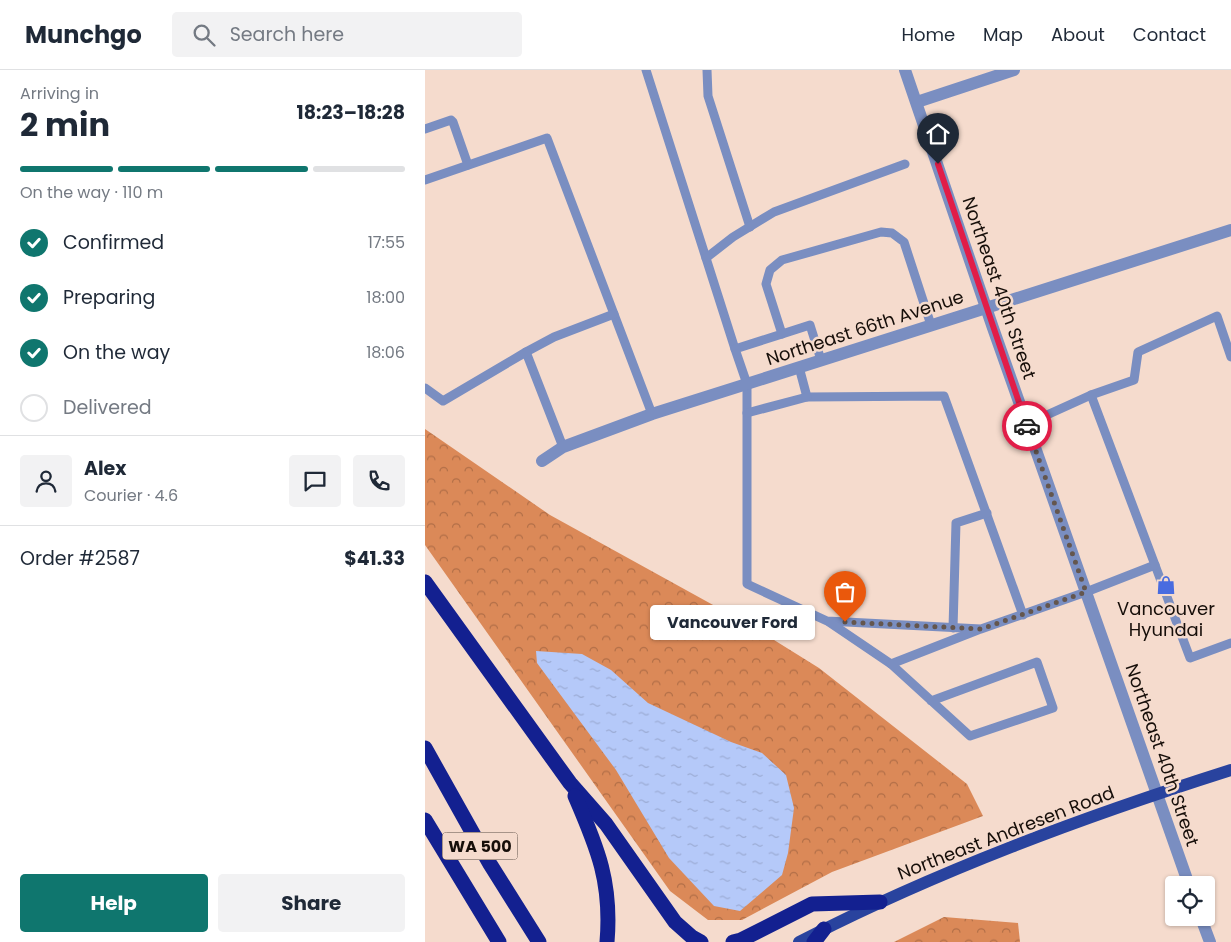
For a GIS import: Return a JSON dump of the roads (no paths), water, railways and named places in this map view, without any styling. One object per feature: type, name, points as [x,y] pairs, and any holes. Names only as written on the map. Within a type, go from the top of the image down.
[{"type":"highway","points":[[425,582],[570,783],[606,824],[675,922],[692,937],[701,942]]},
{"type":"highway","name":"WA 500","points":[[425,748],[490,864],[539,942]]},
{"type":"highway","points":[[570,783],[595,841],[604,873],[608,897],[609,923],[607,942]]},
{"type":"highway","name":"WA 500","points":[[425,820],[499,942]]},
{"type":"highway","points":[[733,942],[741,940],[812,904],[880,902]]},
{"type":"highway","points":[[814,942],[824,929]]},
{"type":"main road","name":"Northeast Andresen Road","points":[[799,942],[880,902],[981,858],[1157,793],[1231,770]]},
{"type":"street","name":"Northeast 40th Street","points":[[905,70],[986,308],[1186,876]]},
{"type":"street","points":[[917,102],[1015,70]]},
{"type":"street","name":"Northeast 66th Avenue","points":[[542,461],[563,447],[653,414],[1231,230]]},
{"type":"street","points":[[1204,926],[1210,942]]},
{"type":"lane","points":[[646,70],[747,384],[747,584],[827,621],[891,664],[931,701],[970,736],[1053,708],[1037,662],[931,701]]},
{"type":"lane","points":[[707,70],[708,96],[750,227]]},
{"type":"lane","points":[[425,129],[451,120],[468,165]]},
{"type":"lane","points":[[425,180],[547,138],[653,414]]},
{"type":"lane","points":[[706,258],[774,212],[905,164]]},
{"type":"lane","points":[[782,334],[766,284],[770,270],[782,260],[881,232],[892,233],[904,242],[931,325]]},
{"type":"lane","points":[[425,388],[443,400],[554,337],[614,314]]},
{"type":"lane","points":[[1027,424],[1091,395],[1134,380],[1138,352],[1217,316],[1231,357]]},
{"type":"lane","points":[[735,348],[810,325],[821,360]]},
{"type":"lane","points":[[525,352],[563,447]]},
{"type":"lane","points":[[799,367],[807,397]]},
{"type":"lane","points":[[1091,395],[1190,658],[1231,643]]},
{"type":"lane","points":[[747,412],[807,397],[945,396],[1023,614]]},
{"type":"lane","points":[[953,628],[956,523],[987,513]]},
{"type":"lane","points":[[891,664],[1155,565]]},
{"type":"lane","points":[[827,621],[981,629]]},
{"type":"water","points":[[536,651],[582,654],[611,670],[648,703],[731,742],[762,753],[786,775],[794,808],[788,853],[782,875],[740,911],[714,906],[669,858],[616,770],[537,663]]},
{"type":"place","name":"Vancouver Hyundai","points":[[1166,585]]},
{"type":"place","name":"Vancouver Ford","points":[[845,622]]}]
